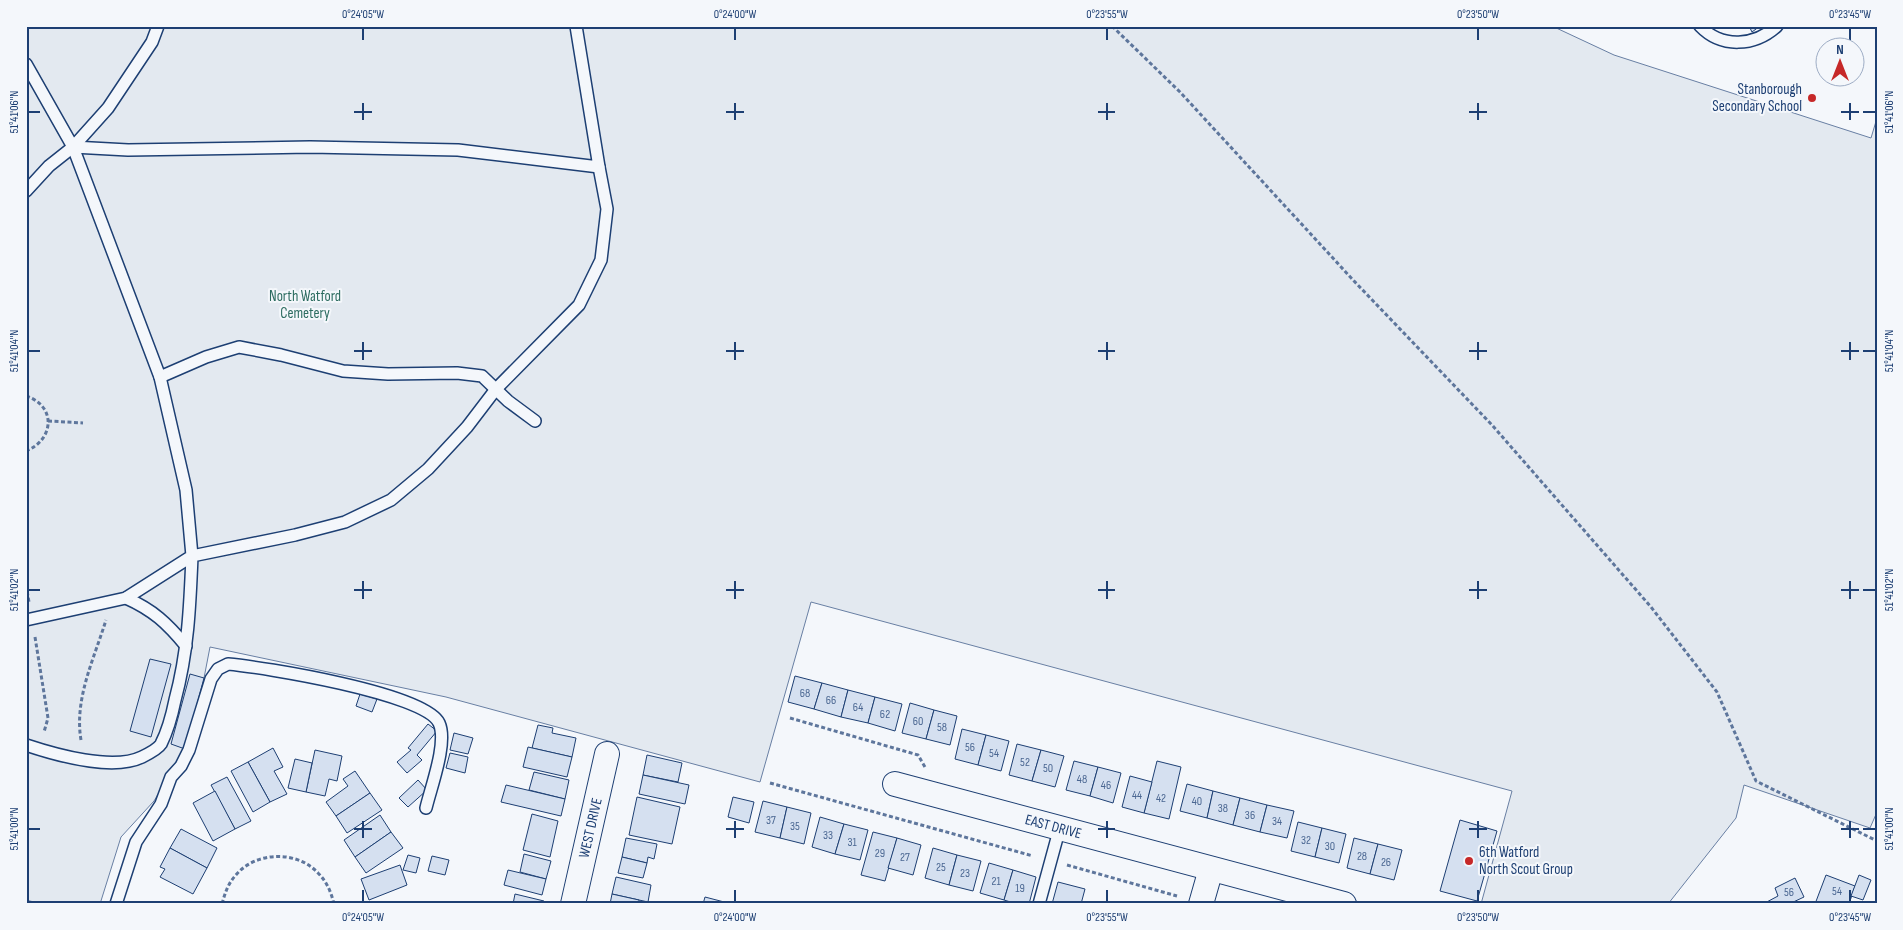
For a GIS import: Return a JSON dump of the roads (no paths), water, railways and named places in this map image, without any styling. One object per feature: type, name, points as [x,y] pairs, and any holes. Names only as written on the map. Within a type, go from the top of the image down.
[{"type":"street","name":"WEST DRIVE","points":[[573,904],[607,754]]},
{"type":"street","name":"EAST DRIVE","points":[[895,784],[1344,904]]},
{"type":"street","points":[[1202,904],[1211,869]]},
{"type":"lane","points":[[26,190],[49,166],[73,146],[108,108],[152,42],[158,26]]},
{"type":"lane","points":[[29,619],[126,598],[192,556],[295,535],[345,522],[392,500],[428,469],[468,427],[496,388],[579,305],[601,260],[607,208],[576,26]]},
{"type":"lane","points":[[1700,26],[1706,32],[1724,41],[1742,43],[1766,36],[1777,26]]},
{"type":"lane","points":[[26,64],[73,146],[160,377],[186,490],[192,556],[190,621],[183,669],[170,720],[160,746],[141,758],[115,763],[61,756],[26,745]]},
{"type":"lane","points":[[73,146],[128,150],[310,147],[458,150],[599,167]]},
{"type":"lane","points":[[160,377],[206,357],[240,347],[281,354],[343,371],[482,376],[508,401],[535,421]]},
{"type":"lane","points":[[126,598],[146,607],[167,623],[186,646]]},
{"type":"lane","points":[[116,904],[136,842],[161,804],[172,777],[181,766],[189,750],[211,679],[218,669],[228,664],[322,678],[377,692],[416,706],[434,717],[442,734],[426,808]]},
{"type":"lane","points":[[1040,904],[1060,827]]},
{"type":"place","name":"Stanborough Secondary School","points":[[1812,98]]},
{"type":"place","name":"6th Watford North Scout Group","points":[[1469,861]]},
{"type":"park label","name":"North Watford Cemetery","points":[[305,304]]}]
